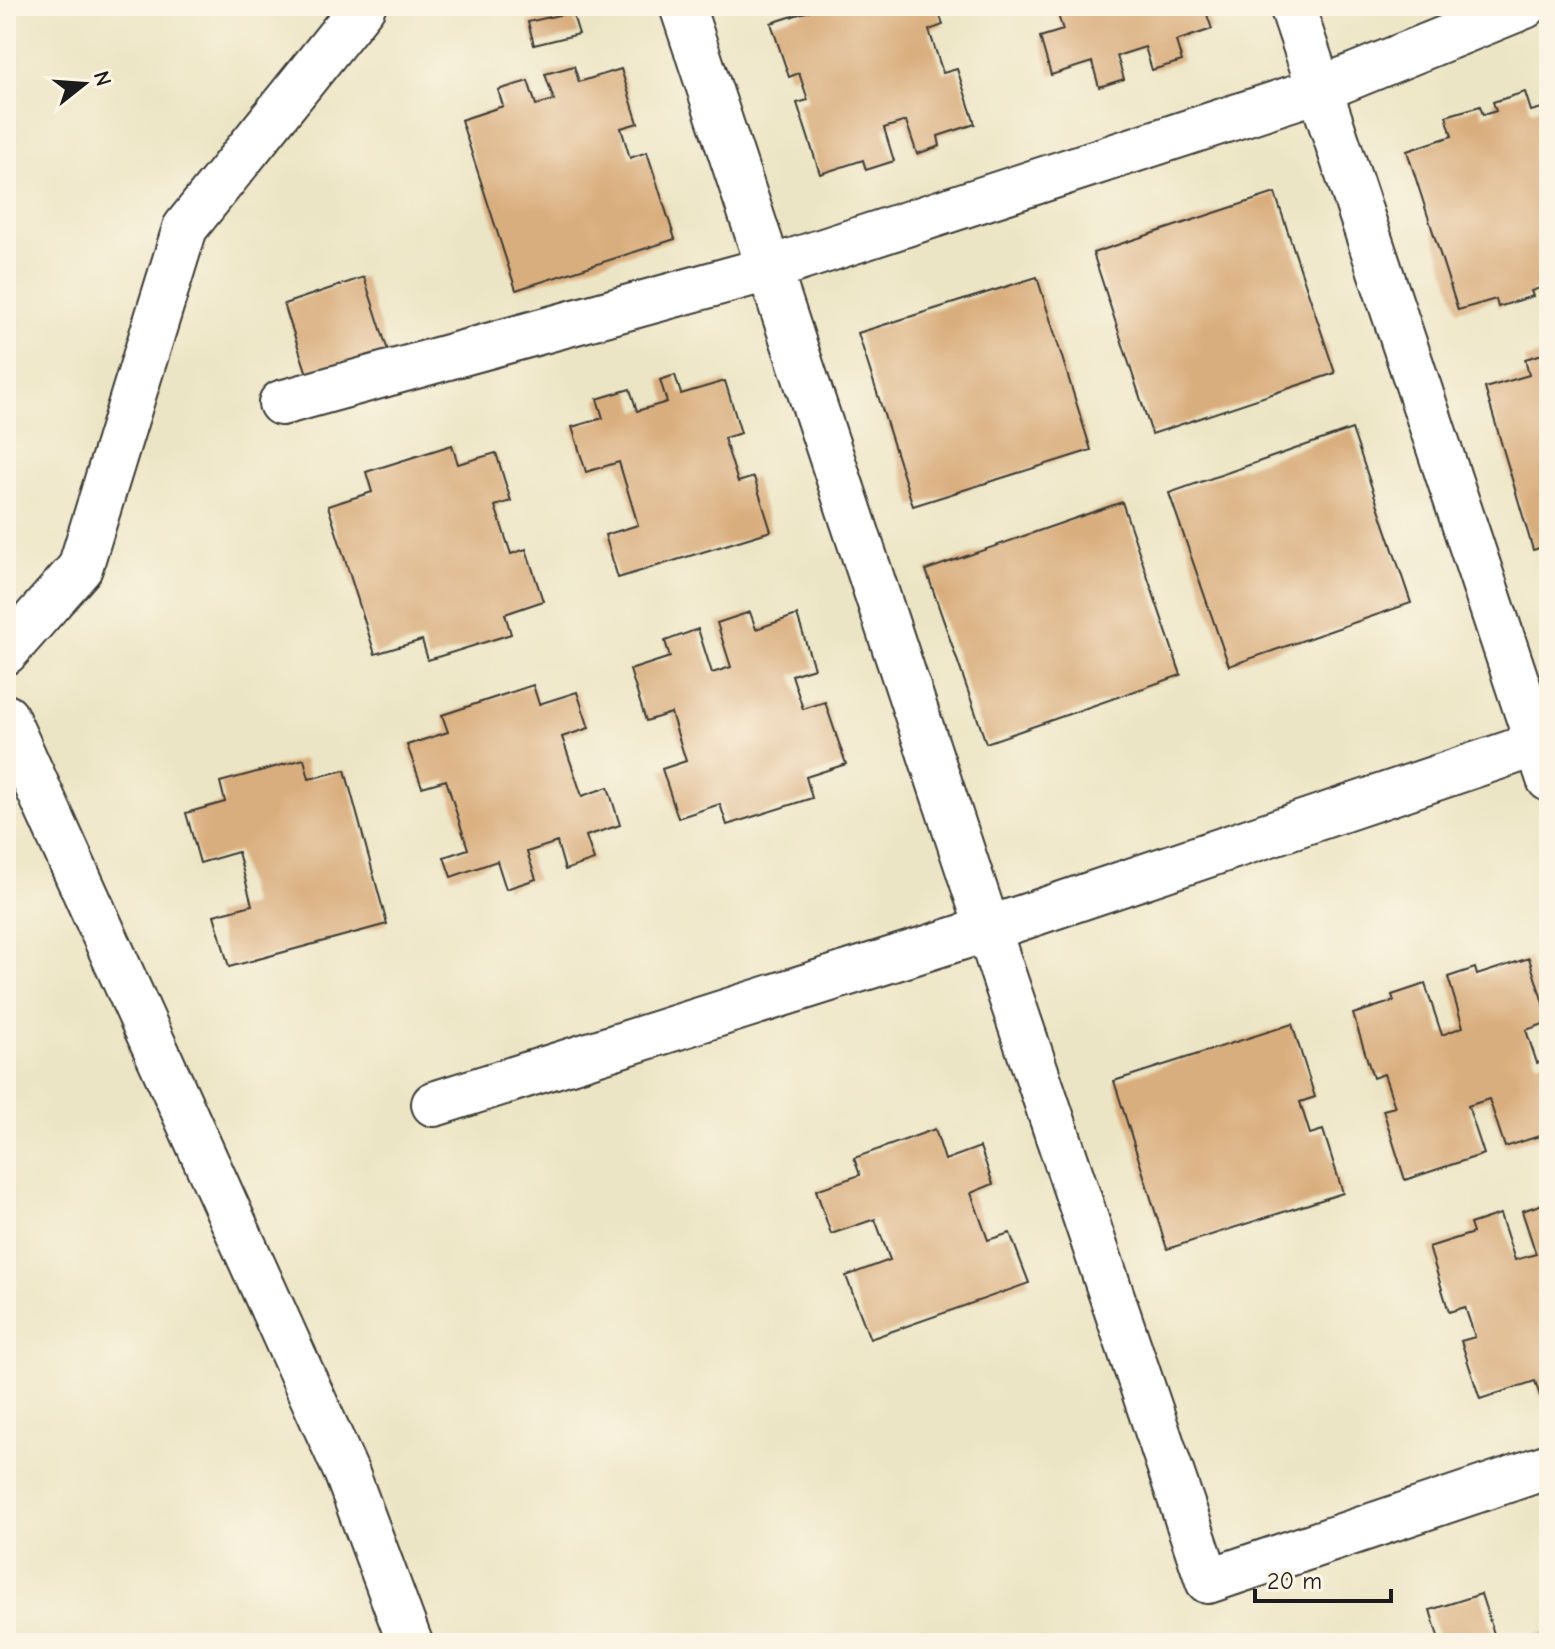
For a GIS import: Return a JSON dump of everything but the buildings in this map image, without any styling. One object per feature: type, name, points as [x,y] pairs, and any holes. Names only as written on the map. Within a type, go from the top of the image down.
[{"type":"street","points":[[6,652],[80,568],[185,228],[363,6]]},
{"type":"street","points":[[682,6],[1208,1581],[1549,1466]]},
{"type":"street","points":[[434,1104],[1545,754],[1292,6]]},
{"type":"street","points":[[281,403],[768,269],[1321,89],[1525,6]]},
{"type":"street","points":[[6,717],[347,1474],[410,1643]]}]
